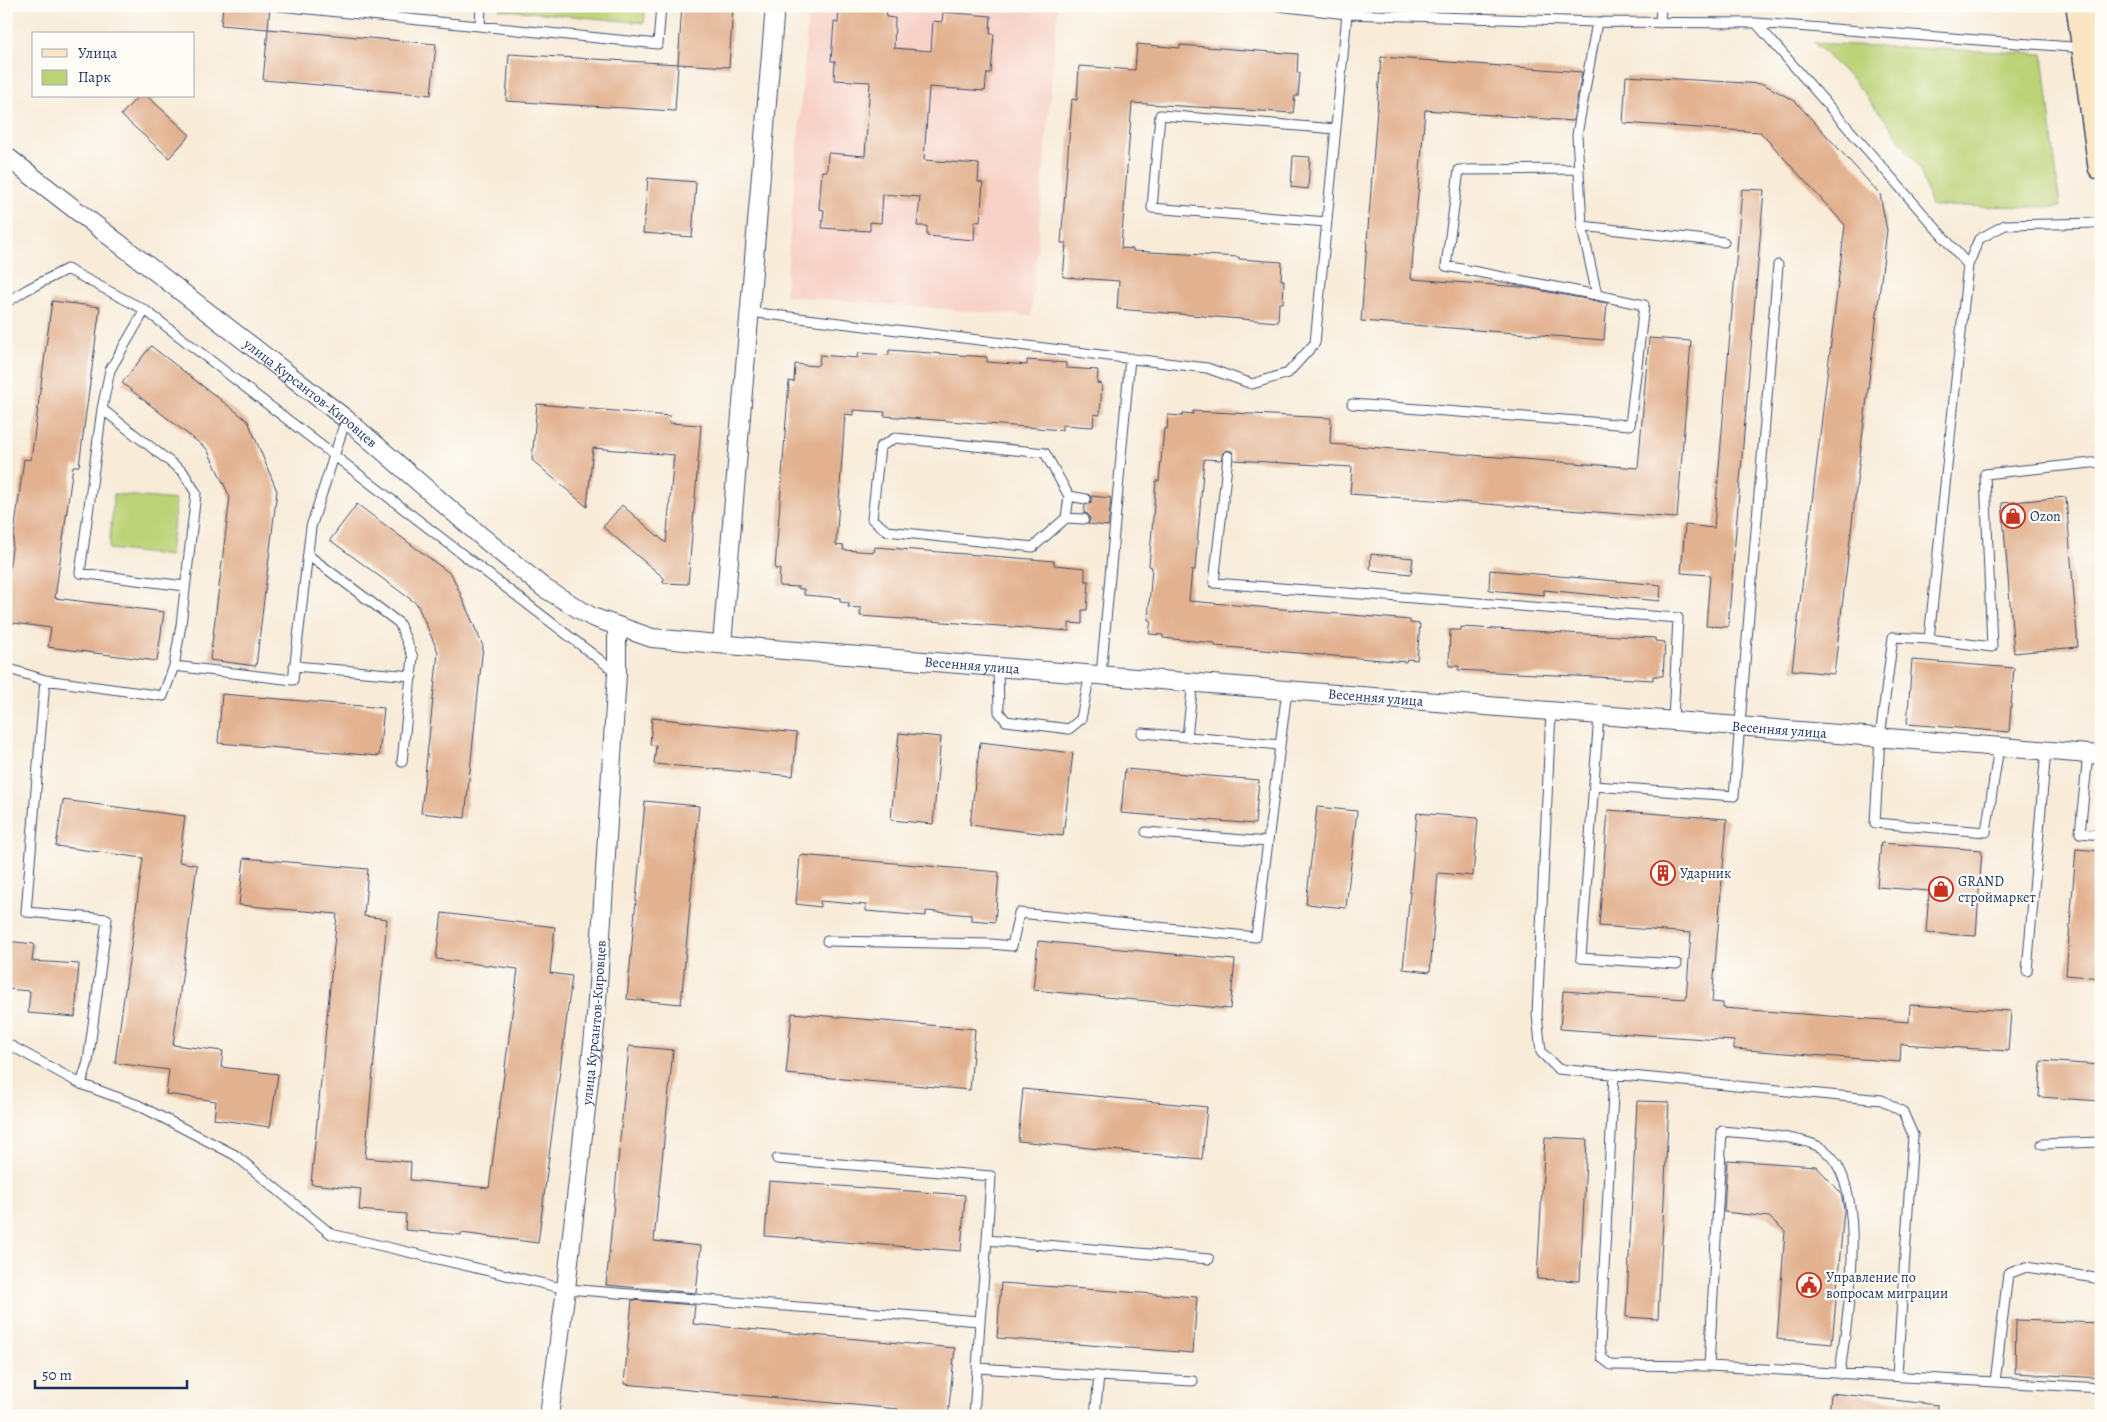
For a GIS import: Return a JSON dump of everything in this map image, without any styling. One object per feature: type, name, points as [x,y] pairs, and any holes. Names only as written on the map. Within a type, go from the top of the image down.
[{"type":"street","points":[[722,644],[775,6]]},
{"type":"street","points":[[2080,6],[2101,167]]},
{"type":"street","name":"улица Курсантов-Кировцев","points":[[6,156],[346,419],[482,538],[544,588],[592,617],[652,638]]},
{"type":"street","name":"улица Курсантов-Кировцев","points":[[549,1416],[566,1289],[596,1017],[617,674],[617,626]]},
{"type":"street","name":"Весенняя улица","points":[[652,638],[2094,754]]},
{"type":"lane","points":[[279,6],[658,44],[661,6]]},
{"type":"lane","points":[[480,25],[481,6]]},
{"type":"lane","points":[[1278,6],[1597,22],[1756,23],[2086,48]]},
{"type":"lane","points":[[1660,23],[1661,6]]},
{"type":"lane","points":[[750,312],[1207,368],[1252,384],[1288,373],[1315,343],[1347,10]]},
{"type":"lane","points":[[1597,22],[1577,135],[1582,226],[1597,296]]},
{"type":"lane","points":[[1756,23],[1968,265]]},
{"type":"lane","points":[[1327,222],[1152,208],[1160,115],[1336,129]]},
{"type":"lane","points":[[1352,404],[1630,425],[1644,305],[1446,266],[1459,170],[1578,169]]},
{"type":"lane","points":[[1929,639],[1968,265],[1979,239],[2006,225],[2101,223]]},
{"type":"lane","points":[[1582,226],[1724,242]]},
{"type":"lane","points":[[1594,786],[1734,796],[1778,266]]},
{"type":"lane","points":[[6,303],[26,290],[67,269],[145,310],[617,674]]},
{"type":"lane","points":[[145,310],[110,370],[102,409],[80,572],[185,586]]},
{"type":"lane","points":[[998,667],[999,712],[1006,721],[1069,729],[1081,719],[1095,675],[1130,358]]},
{"type":"lane","points":[[6,668],[45,680],[163,696],[174,666],[196,493],[183,472],[102,409]]},
{"type":"lane","points":[[174,666],[293,680],[311,528],[346,419]]},
{"type":"lane","points":[[896,438],[1046,453],[1069,496],[1066,518],[1033,547],[887,532],[872,519],[880,447],[896,438]]},
{"type":"lane","points":[[1228,456],[1214,583],[1678,618],[1673,721]]},
{"type":"lane","points":[[1999,746],[1986,832],[1875,823],[1880,737],[1893,638],[1929,639],[1992,647],[1985,474],[2101,462]]},
{"type":"lane","points":[[1069,496],[1086,499]]},
{"type":"lane","points":[[1066,518],[1084,519]]},
{"type":"lane","points":[[308,555],[399,623],[413,657],[402,762]]},
{"type":"lane","points":[[294,666],[412,676]]},
{"type":"lane","points":[[45,680],[26,912],[107,919],[88,1062],[81,1084]]},
{"type":"lane","points":[[1187,737],[1194,682]]},
{"type":"lane","points":[[827,941],[1012,946],[1019,913],[1256,937],[1287,690]]},
{"type":"lane","points":[[1551,711],[1537,1015],[1541,1052],[1558,1069],[1882,1100],[1902,1112],[1913,1135],[1897,1376]]},
{"type":"lane","points":[[1599,715],[1581,958],[1677,964]]},
{"type":"lane","points":[[1142,733],[1280,746]]},
{"type":"lane","points":[[2027,971],[2046,750]]},
{"type":"lane","points":[[2094,754],[2080,833],[2101,835]]},
{"type":"lane","points":[[1146,832],[1268,842]]},
{"type":"lane","points":[[6,1043],[81,1084],[138,1106],[235,1155],[331,1234],[566,1289],[980,1321]]},
{"type":"lane","points":[[1614,1075],[1600,1346],[1602,1358],[1610,1365],[1710,1366],[2101,1388]]},
{"type":"lane","points":[[1710,1366],[1722,1131],[1806,1141],[1823,1149],[1835,1160],[1844,1181],[1852,1222],[1850,1287],[1840,1374]]},
{"type":"lane","points":[[2042,1144],[2101,1143]]},
{"type":"lane","points":[[777,1159],[991,1176],[974,1416]]},
{"type":"lane","points":[[987,1240],[1209,1259]]},
{"type":"lane","points":[[1995,1382],[2008,1274],[2026,1267],[2101,1279]]},
{"type":"lane","points":[[978,1368],[1193,1381]]},
{"type":"lane","points":[[1095,1416],[1099,1376]]},
{"type":"shaded area","points":[[809,6],[1058,6],[1031,316],[785,296]]},
{"type":"green space","points":[[500,6],[646,6],[644,23],[499,9]]},
{"type":"green space","points":[[1814,43],[2043,54],[2060,207],[1931,206],[1920,169],[1892,128],[1854,81]]},
{"type":"green space","points":[[114,494],[176,500],[170,556],[109,549]]},
{"type":"building","points":[[223,6],[270,6],[268,29],[221,25]]},
{"type":"building","points":[[682,6],[733,6],[729,67],[678,64]]},
{"type":"building","points":[[839,6],[887,7],[886,17],[895,18],[894,48],[931,51],[933,21],[942,22],[943,12],[991,16],[990,34],[994,34],[991,73],[987,73],[985,91],[929,87],[924,160],[979,164],[978,182],[983,183],[980,222],[975,221],[974,240],[927,236],[927,226],[917,226],[920,197],[883,194],[881,223],[870,222],[870,231],[822,228],[824,210],[819,209],[822,171],[827,171],[828,153],[865,156],[870,82],[834,80],[835,61],[831,61],[834,22],[838,23]]},
{"type":"building","points":[[268,29],[436,44],[431,95],[263,80]]},
{"type":"building","points":[[1137,44],[1180,48],[1180,45],[1298,54],[1297,73],[1300,73],[1298,96],[1295,96],[1293,113],[1132,103],[1121,248],[1133,249],[1133,251],[1239,257],[1239,259],[1282,262],[1281,280],[1284,280],[1283,303],[1279,303],[1278,322],[1117,309],[1119,281],[1063,277],[1066,243],[1061,243],[1072,99],[1077,100],[1079,66],[1135,70]]},
{"type":"building","points":[[509,54],[678,64],[675,111],[506,101]]},
{"type":"building","points":[[1381,57],[1582,72],[1573,121],[1425,110],[1411,279],[1522,287],[1607,303],[1604,340],[1361,321]]},
{"type":"building","points":[[1626,76],[1763,84],[1795,101],[1880,194],[1887,230],[1834,674],[1792,670],[1845,225],[1760,132],[1623,123]]},
{"type":"building","points":[[136,98],[149,98],[190,135],[169,158],[121,115]]},
{"type":"building","points":[[1293,156],[1310,157],[1308,189],[1291,187]]},
{"type":"building","points":[[648,178],[696,182],[692,237],[643,233]]},
{"type":"building","points":[[1742,189],[1764,190],[1728,627],[1706,626],[1710,575],[1681,573],[1685,525],[1714,528]]},
{"type":"building","points":[[52,301],[100,307],[79,466],[73,466],[55,598],[164,612],[157,661],[48,647],[51,628],[6,622],[6,594],[24,459],[31,460]]},
{"type":"building","points":[[1649,338],[1691,341],[1677,518],[1350,494],[1352,467],[1234,460],[1232,451],[1226,450],[1221,460],[1204,459],[1195,570],[1192,570],[1189,601],[1410,620],[1410,623],[1420,624],[1417,660],[1407,659],[1406,662],[1215,646],[1215,643],[1163,638],[1163,635],[1149,634],[1151,620],[1148,620],[1152,567],[1149,566],[1156,481],[1159,481],[1164,429],[1167,429],[1168,415],[1182,416],[1183,413],[1193,414],[1193,411],[1331,418],[1330,444],[1638,468]]},
{"type":"building","points":[[151,346],[248,421],[277,491],[256,666],[210,660],[230,497],[207,449],[122,383]]},
{"type":"building","points":[[889,350],[987,357],[987,362],[1027,365],[1027,360],[1066,363],[1066,368],[1098,370],[1097,383],[1102,384],[1100,415],[1094,414],[1093,427],[1062,425],[1062,430],[884,416],[885,412],[853,410],[853,415],[845,414],[836,545],[844,546],[843,550],[874,552],[875,547],[1054,561],[1054,565],[1085,568],[1085,581],[1089,581],[1087,610],[1082,610],[1082,624],[1069,623],[1069,631],[860,616],[861,608],[848,607],[849,603],[840,602],[840,598],[804,595],[804,589],[799,589],[799,587],[779,586],[780,569],[775,569],[789,381],[794,382],[795,364],[816,366],[819,364],[820,355],[857,358],[858,353],[889,355]]},
{"type":"building","points":[[537,404],[670,416],[669,423],[701,425],[688,584],[663,583],[664,578],[603,527],[622,505],[666,543],[674,455],[593,448],[587,507],[532,460]]},
{"type":"building","points":[[1091,496],[1111,498],[1108,526],[1088,524],[1090,519],[1088,514],[1084,513],[1085,505],[1091,503]]},
{"type":"building","points":[[2066,497],[2078,647],[2014,653],[2002,503]]},
{"type":"building","points":[[357,504],[452,575],[483,646],[465,818],[421,813],[438,652],[417,604],[330,540]]},
{"type":"building","points":[[1371,554],[1413,558],[1411,574],[1370,570]]},
{"type":"building","points":[[1490,570],[1661,585],[1660,601],[1544,590],[1544,595],[1489,590]]},
{"type":"building","points":[[1461,627],[1655,638],[1655,641],[1665,642],[1663,676],[1653,676],[1653,680],[1458,670],[1459,666],[1449,666],[1450,630],[1461,630]]},
{"type":"building","points":[[1912,660],[2014,668],[2009,732],[1907,724]]},
{"type":"building","points":[[222,694],[384,708],[379,756],[218,743]]},
{"type":"building","points":[[652,718],[797,733],[793,776],[654,764],[656,745],[650,745]]},
{"type":"building","points":[[899,733],[941,737],[933,824],[891,820]]},
{"type":"building","points":[[980,742],[1073,753],[1063,836],[970,825]]},
{"type":"building","points":[[1125,769],[1259,780],[1255,824],[1121,813]]},
{"type":"building","points":[[63,800],[185,816],[179,862],[197,865],[173,1045],[223,1051],[221,1067],[278,1074],[270,1127],[214,1119],[216,1101],[166,1094],[169,1070],[115,1063],[143,858],[56,846]]},
{"type":"building","points":[[645,801],[699,806],[681,1004],[627,999]]},
{"type":"building","points":[[1317,807],[1357,811],[1346,908],[1306,904]]},
{"type":"building","points":[[1608,810],[1727,819],[1712,1002],[1723,1003],[1723,1008],[1909,1022],[1910,1005],[2011,1011],[2008,1051],[1901,1044],[1900,1062],[1734,1049],[1734,1041],[1560,1029],[1563,991],[1686,999],[1691,933],[1599,926]]},
{"type":"building","points":[[1417,813],[1478,818],[1473,876],[1438,873],[1430,972],[1403,969]]},
{"type":"building","name":"GRAND строймаркет","points":[[1881,843],[1982,850],[1976,936],[1926,933],[1929,891],[1877,887]]},
{"type":"building","points":[[2076,849],[2101,851],[2101,978],[2066,975]]},
{"type":"building","points":[[800,855],[999,872],[995,922],[971,920],[971,915],[926,911],[926,916],[866,911],[866,905],[820,901],[820,907],[796,904]]},
{"type":"building","points":[[244,858],[368,869],[364,916],[387,919],[365,1158],[411,1162],[410,1180],[489,1188],[518,969],[436,959],[442,913],[555,927],[550,973],[572,976],[538,1243],[461,1233],[461,1235],[405,1230],[406,1214],[359,1210],[361,1189],[311,1184],[337,914],[239,905]]},
{"type":"building","points":[[6,941],[34,944],[32,961],[79,964],[75,1017],[28,1013],[30,991],[6,989]]},
{"type":"building","points":[[1038,941],[1235,960],[1230,1009],[1033,990]]},
{"type":"building","points":[[792,1013],[975,1029],[970,1090],[786,1074]]},
{"type":"building","points":[[629,1046],[673,1050],[654,1241],[701,1246],[696,1293],[606,1285]]},
{"type":"building","points":[[2041,1061],[2101,1065],[2101,1101],[2039,1097]]},
{"type":"building","points":[[1023,1089],[1207,1107],[1202,1159],[1018,1141]]},
{"type":"building","points":[[1637,1101],[1669,1102],[1658,1319],[1626,1317]]},
{"type":"building","points":[[1545,1137],[1587,1139],[1580,1281],[1537,1279]]},
{"type":"building","name":"Управление по вопросам миграции","points":[[1727,1160],[1816,1166],[1841,1193],[1844,1210],[1832,1344],[1777,1339],[1785,1231],[1769,1217],[1724,1212]]},
{"type":"building","points":[[769,1181],[965,1195],[961,1251],[765,1236]]},
{"type":"building","points":[[1001,1283],[1197,1297],[1193,1353],[997,1338]]},
{"type":"building","points":[[632,1300],[695,1305],[693,1324],[955,1348],[948,1416],[897,1416],[898,1409],[624,1384]]},
{"type":"building","points":[[2016,1320],[2101,1323],[2101,1378],[2015,1373]]},
{"type":"building","points":[[1831,1393],[1938,1405],[1937,1416],[1829,1416]]},
{"type":"place","name":"Ozon","points":[[2013,516]]},
{"type":"place","name":"Ударник","points":[[1663,873]]},
{"type":"place","name":"GRAND строймаркет","points":[[1941,889]]},
{"type":"place","name":"Управление по вопросам миграции","points":[[1809,1285]]}]
